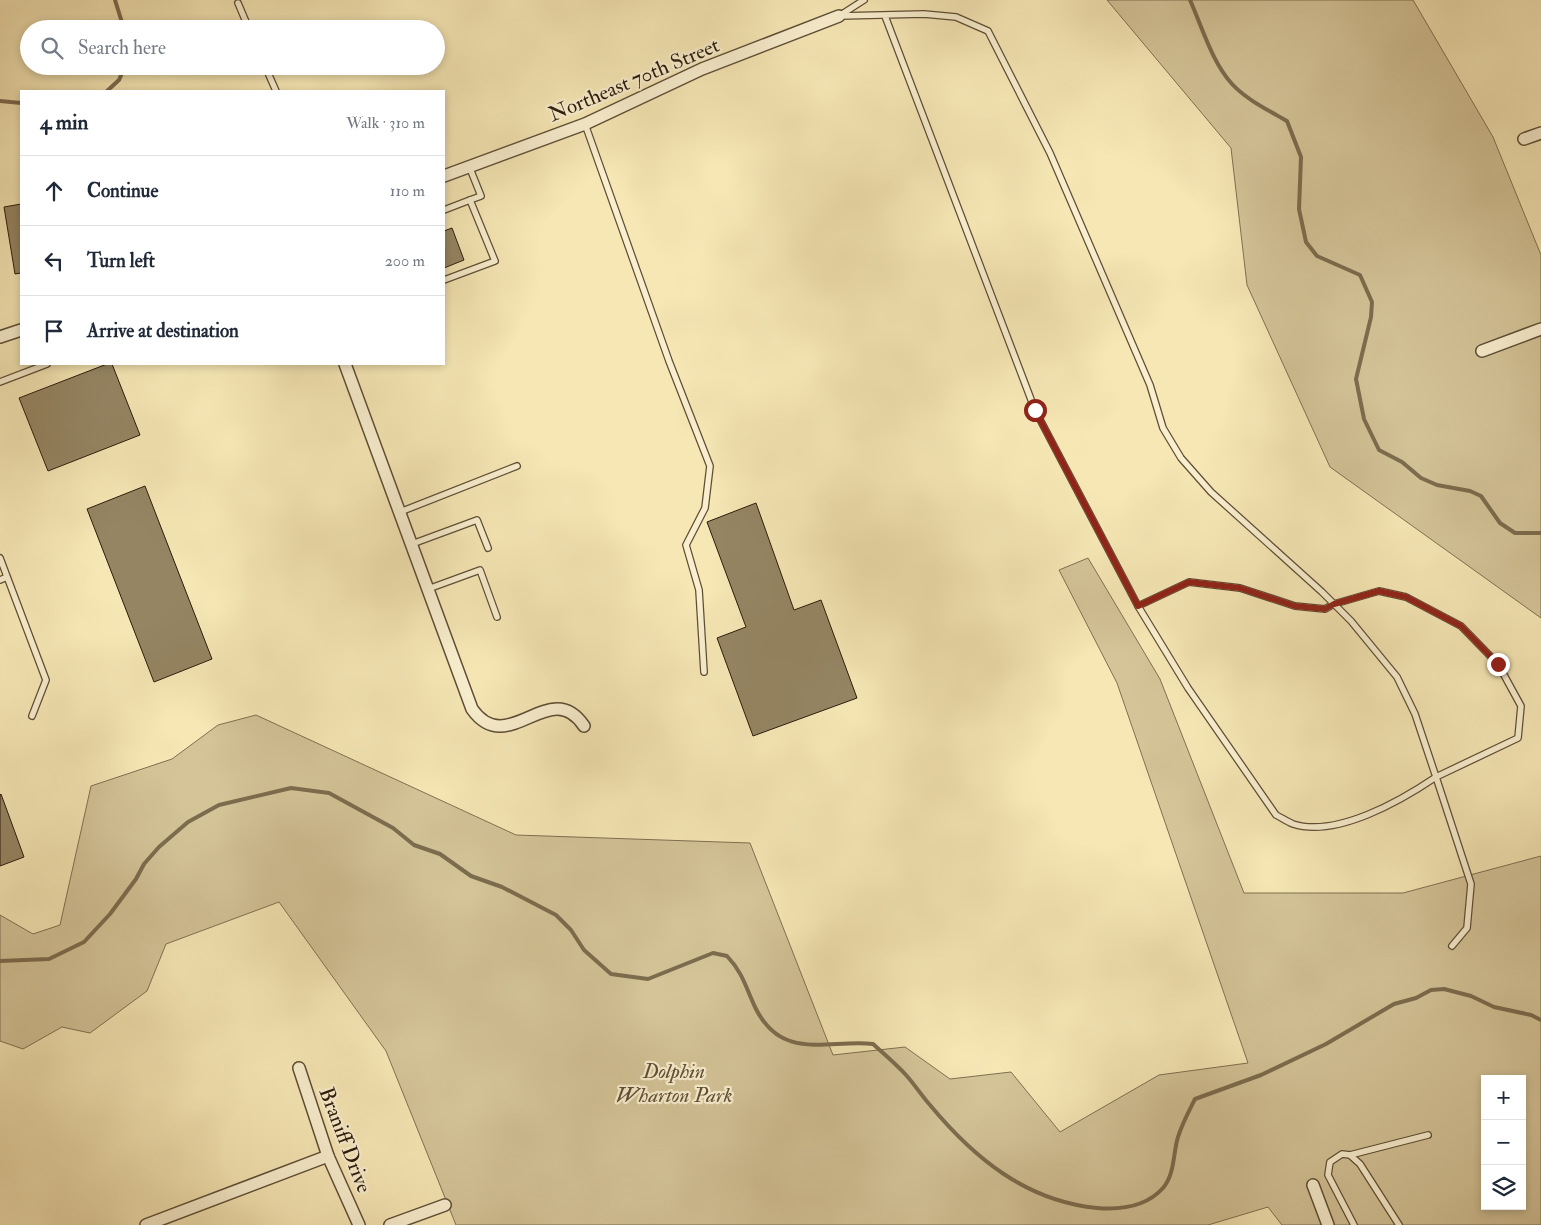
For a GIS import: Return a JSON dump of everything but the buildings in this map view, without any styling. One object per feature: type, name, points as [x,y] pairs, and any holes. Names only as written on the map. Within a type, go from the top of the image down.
[{"type":"street","name":"Northeast 70th Street","points":[[445,176],[585,124],[702,69],[839,16]]},
{"type":"street","points":[[1524,139],[1541,133]]},
{"type":"street","points":[[1482,351],[1541,329]]},
{"type":"street","points":[[0,337],[20,330]]},
{"type":"street","points":[[345,365],[472,709],[479,719],[492,726],[508,726],[556,708],[566,709],[577,716],[584,726]]},
{"type":"street","name":"Braniff Drive","points":[[299,1068],[328,1156],[359,1225]]},
{"type":"street","points":[[146,1225],[328,1156]]},
{"type":"street","points":[[1313,1185],[1328,1225]]},
{"type":"street","points":[[390,1225],[445,1205]]},
{"type":"lane","points":[[839,16],[864,0]]},
{"type":"lane","points":[[238,3],[245,20]]},
{"type":"lane","points":[[839,16],[924,14],[956,17],[988,30],[1050,153],[1150,385],[1163,428],[1181,458],[1211,492],[1334,604],[1397,677],[1415,714],[1471,884],[1467,928],[1452,946]]},
{"type":"lane","points":[[885,16],[1035,410],[1138,606],[1188,688],[1276,815],[1294,824],[1323,826],[1361,818],[1417,790],[1436,777],[1518,738],[1521,706],[1498,664],[1461,626],[1406,597],[1379,591],[1334,604],[1325,609],[1295,606],[1240,588],[1189,582],[1138,606]]},
{"type":"lane","points":[[269,75],[276,90]]},
{"type":"lane","points":[[585,124],[669,361],[710,466],[705,508],[686,545],[699,590],[704,672]]},
{"type":"lane","points":[[445,210],[481,196],[469,166]]},
{"type":"lane","points":[[445,280],[494,261],[470,200]]},
{"type":"lane","points":[[0,382],[44,365]]},
{"type":"lane","points":[[400,512],[517,466]]},
{"type":"lane","points":[[412,544],[477,520],[488,548]]},
{"type":"lane","points":[[0,558],[46,680],[32,716]]},
{"type":"lane","points":[[428,588],[480,570],[496,617]]},
{"type":"lane","points":[[0,580],[7,577]]},
{"type":"lane","points":[[1354,1225],[1331,1182],[1328,1168],[1334,1158],[1342,1154],[1350,1155],[1428,1135]]},
{"type":"lane","points":[[1350,1155],[1360,1164],[1399,1225]]},
{"type":"green space","points":[[1107,0],[1413,0],[1493,137],[1541,255],[1541,618],[1330,467],[1247,285],[1231,148]]},
{"type":"green space","name":"Dolphin Wharton Park","points":[[1088,558],[1160,679],[1244,893],[1403,893],[1541,856],[1541,1225],[1282,1225],[1268,1207],[1208,1225],[456,1225],[386,1051],[279,902],[166,944],[147,991],[90,1033],[62,1027],[23,1049],[0,1041],[0,915],[33,934],[60,925],[91,786],[172,759],[218,725],[256,715],[516,835],[750,843],[833,1055],[905,1047],[950,1079],[1011,1072],[1060,1132],[1159,1075],[1248,1063],[1117,683],[1059,570]]},
{"type":"waterway","points":[[115,0],[121,20]]},
{"type":"waterway","points":[[1190,0],[1213,55],[1232,84],[1251,100],[1287,121],[1301,157],[1299,209],[1306,242],[1317,256],[1360,275],[1372,302],[1371,317],[1356,379],[1364,419],[1379,450],[1402,462],[1421,478],[1437,485],[1470,491],[1481,496],[1500,523],[1515,533],[1541,533]]},
{"type":"waterway","points":[[108,90],[119,80],[121,75]]},
{"type":"waterway","points":[[0,101],[20,103]]},
{"type":"waterway","points":[[0,961],[49,959],[84,942],[110,914],[136,879],[144,864],[159,847],[188,822],[219,805],[291,788],[329,793],[393,828],[414,845],[440,854],[471,876],[502,887],[556,915],[571,930],[584,950],[611,974],[648,979],[713,953],[727,956],[741,975],[756,1009],[767,1026],[779,1036],[793,1042],[808,1044],[873,1044],[906,1075],[947,1124],[983,1159],[1003,1174],[1047,1196],[1071,1204],[1097,1208],[1133,1206],[1149,1199],[1163,1188],[1172,1170],[1176,1143],[1195,1099],[1261,1075],[1326,1044],[1394,1004],[1416,998],[1431,990],[1444,989],[1471,996],[1494,1007],[1531,1015],[1541,1020]]},
{"type":"route","points":[[1035,410],[1138,606],[1189,582],[1240,588],[1295,606],[1325,609],[1334,604],[1379,591],[1406,597],[1461,626],[1498,664]]}]
